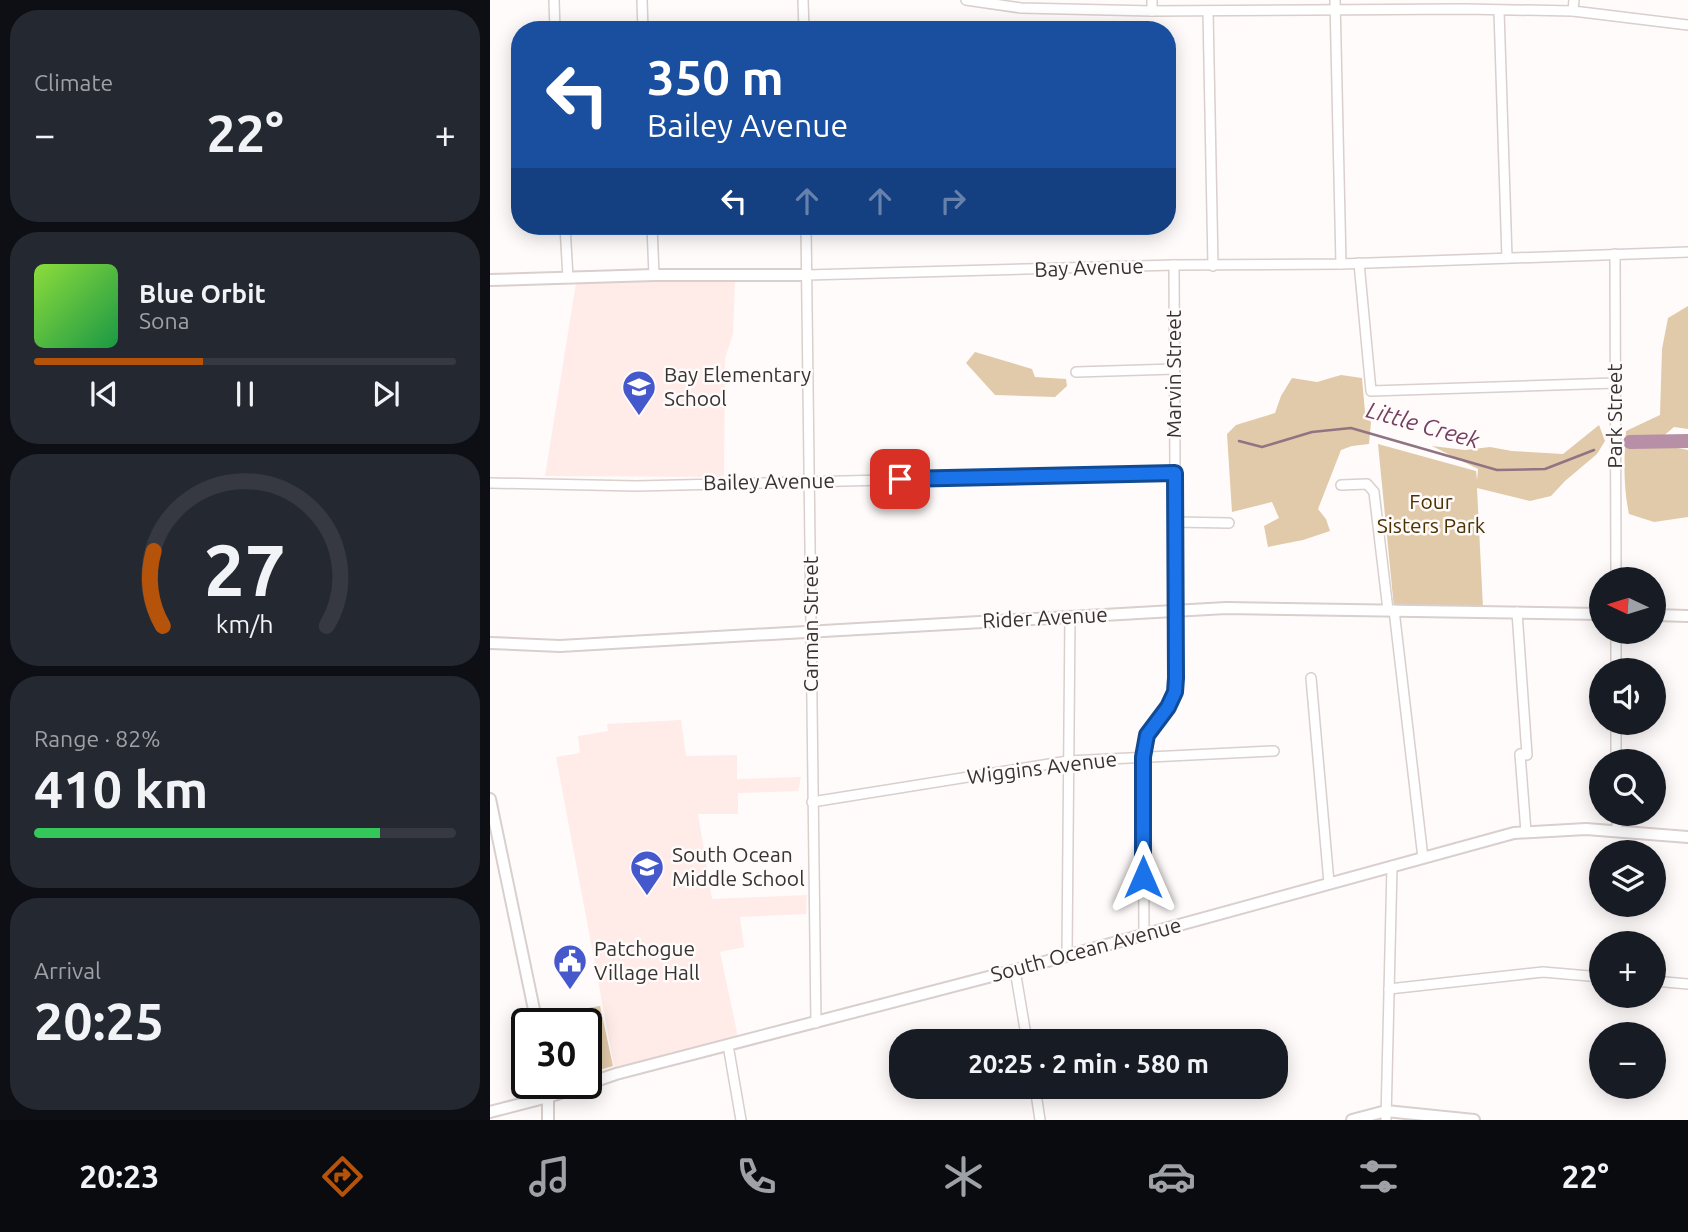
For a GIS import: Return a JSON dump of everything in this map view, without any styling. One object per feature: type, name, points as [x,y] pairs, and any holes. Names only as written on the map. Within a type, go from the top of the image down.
[{"type":"street","points":[[554,0],[555,21]]},
{"type":"street","points":[[642,0],[643,21]]},
{"type":"street","points":[[803,0],[804,21]]},
{"type":"street","points":[[966,0],[1021,8],[1152,11],[1336,5],[1464,5],[1500,11],[1573,11],[1688,25]]},
{"type":"street","points":[[1152,0],[1152,11]]},
{"type":"street","points":[[1573,11],[1574,0]]},
{"type":"street","points":[[1336,5],[1341,264]]},
{"type":"street","points":[[1208,11],[1213,266]]},
{"type":"street","points":[[1500,11],[1507,258]]},
{"type":"street","points":[[566,235],[568,278]]},
{"type":"street","points":[[652,235],[654,275]]},
{"type":"street","name":"Carman Street","points":[[806,235],[816,1023]]},
{"type":"street","name":"Bay Avenue","points":[[490,280],[1174,265],[1341,264],[1688,252]]},
{"type":"street","name":"Park Street","points":[[1615,254],[1616,567]]},
{"type":"street","points":[[1359,263],[1371,391],[1615,383]]},
{"type":"street","name":"Marvin Street","points":[[1144,935],[1143,757],[1147,735],[1168,707],[1175,692],[1177,611],[1174,265]]},
{"type":"street","points":[[1076,372],[1175,369]]},
{"type":"street","name":"Bailey Avenue","points":[[490,482],[636,486],[1175,473]]},
{"type":"street","points":[[1341,485],[1367,484],[1374,492],[1423,858]]},
{"type":"street","points":[[1176,523],[1229,523]]},
{"type":"street","name":"Rider Avenue","points":[[490,643],[560,646],[1226,608],[1589,614]]},
{"type":"street","points":[[1517,612],[1527,755],[1520,754],[1526,832]]},
{"type":"street","points":[[1666,615],[1688,615]]},
{"type":"street","points":[[1067,954],[1070,616]]},
{"type":"street","points":[[1311,678],[1329,883]]},
{"type":"street","name":"Wiggins Avenue","points":[[812,802],[1068,761],[1274,751]]},
{"type":"street","points":[[490,799],[534,1008]]},
{"type":"street","points":[[1617,826],[1617,831]]},
{"type":"street","name":"South Ocean Avenue","points":[[602,1079],[1526,832],[1586,829],[1688,837]]},
{"type":"street","points":[[1386,1115],[1392,866]]},
{"type":"street","points":[[1015,970],[1025,1029]]},
{"type":"street","points":[[1389,989],[1543,972],[1589,976]]},
{"type":"street","points":[[1666,982],[1688,984]]},
{"type":"street","points":[[728,1045],[741,1120]]},
{"type":"street","name":"South Ocean Avenue","points":[[490,1112],[540,1099]]},
{"type":"street","points":[[548,1099],[548,1120]]},
{"type":"street","points":[[1037,1099],[1040,1120]]},
{"type":"street","points":[[1352,1120],[1386,1115],[1474,1120]]},
{"type":"shaded area","name":"Bay Elementary School","points":[[735,279],[733,334],[725,358],[724,477],[545,476],[576,283]]},
{"type":"shaded area","name":"South Ocean Middle School","points":[[681,720],[686,756],[737,755],[737,779],[801,777],[798,791],[738,793],[738,814],[698,814],[712,899],[807,895],[806,914],[740,917],[744,947],[720,952],[738,1037],[615,1071],[556,757],[580,753],[578,736],[608,731],[607,724]]},
{"type":"green space","points":[[1688,306],[1688,429],[1674,427],[1661,438],[1662,445],[1688,450],[1688,517],[1654,522],[1629,514],[1624,472],[1626,431],[1660,415],[1662,349],[1668,318]]},
{"type":"green space","points":[[975,352],[1032,369],[1035,377],[1066,379],[1067,386],[1055,397],[995,395],[966,363]]},
{"type":"green space","points":[[1341,375],[1362,378],[1365,412],[1371,422],[1369,444],[1341,450],[1318,509],[1326,519],[1330,531],[1268,547],[1264,526],[1279,518],[1272,502],[1232,512],[1227,434],[1236,425],[1275,413],[1292,378],[1317,382]]},
{"type":"green space","name":"Four Sisters Park","points":[[1599,425],[1605,441],[1597,454],[1551,496],[1530,501],[1477,488],[1483,608],[1394,608],[1378,444],[1476,471],[1477,480],[1478,469],[1432,446],[1465,450],[1490,447],[1563,454]]},
{"type":"green space","points":[[602,1015],[613,1066],[602,1069]]},
{"type":"waterway","name":"Little Creek","points":[[1239,441],[1262,447],[1312,432],[1351,428],[1497,470],[1545,469],[1594,450]]},
{"type":"waterway","name":"Little Creek","points":[[1630,442],[1688,441]]},
{"type":"place","name":"Bay Elementary School","points":[[639,417]]},
{"type":"place","name":"South Ocean Middle School","points":[[647,897]]},
{"type":"place","name":"Patchogue Village Hall","points":[[570,991]]},
{"type":"route","points":[[900,479],[1175,473],[1175,692],[1168,707],[1147,735],[1143,757],[1143,877]]}]
